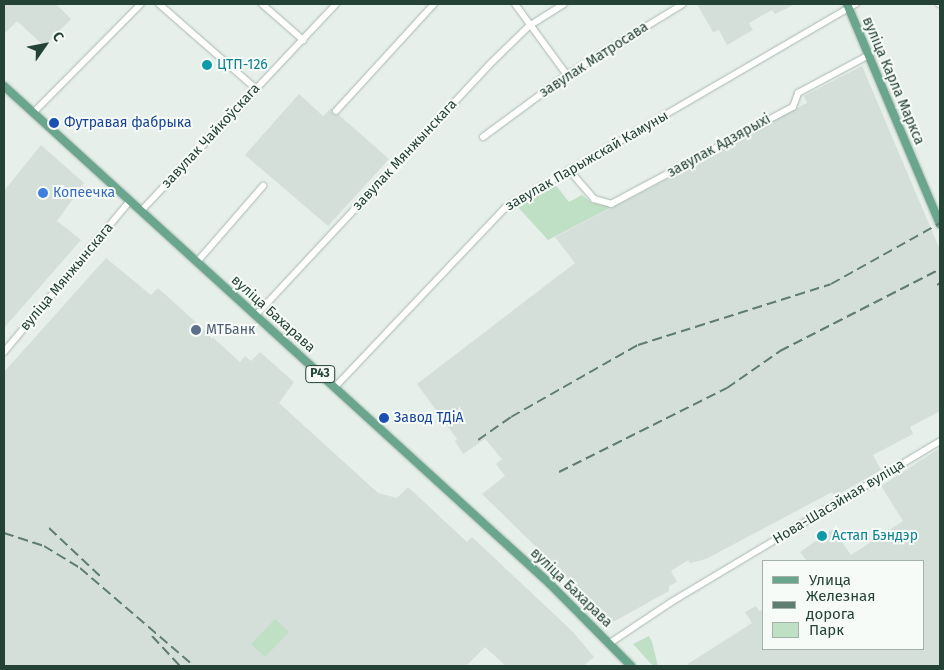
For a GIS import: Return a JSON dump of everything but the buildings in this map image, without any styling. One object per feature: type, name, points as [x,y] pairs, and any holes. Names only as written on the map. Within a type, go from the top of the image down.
[{"type":"main road","name":"вуліца Карла Маркса","points":[[848,5],[940,224]]},
{"type":"main road","name":"вуліца Бахарава","points":[[4,86],[549,583],[631,666]]},
{"type":"street","points":[[33,113],[140,4]]},
{"type":"street","points":[[159,4],[255,88]]},
{"type":"street","points":[[262,4],[303,40]]},
{"type":"street","name":"завулак Чайкоўскага","points":[[140,211],[336,4]]},
{"type":"street","points":[[336,111],[434,4]]},
{"type":"street","points":[[515,4],[529,26],[567,75]]},
{"type":"street","name":"завулак Мянжынскага","points":[[256,316],[529,26],[564,4]]},
{"type":"street","name":"завулак Матросава","points":[[483,138],[567,75],[683,4]]},
{"type":"street","name":"завулак Парыжскай Камуны","points":[[335,388],[504,208],[848,5],[856,4]]},
{"type":"street","name":"завулак Адзярыхі","points":[[569,170],[594,199],[611,204],[793,107],[798,92],[869,55]]},
{"type":"street","points":[[196,262],[263,186]]},
{"type":"street","name":"вуліца Мянжынскага","points":[[4,352],[130,201]]},
{"type":"street","name":"Нова-Шасэйная вуліца","points":[[610,643],[673,601],[940,440]]},
{"type":"shaded area","points":[[4,4],[56,4],[71,19],[44,46],[17,21],[4,34]]},
{"type":"shaded area","points":[[697,4],[795,4],[775,14],[772,10],[749,23],[753,30],[727,45],[719,30],[713,32]]},
{"type":"shaded area","points":[[862,66],[940,250],[940,411],[910,427],[913,434],[873,455],[881,470],[835,496],[832,492],[706,559],[690,563],[688,560],[671,571],[677,582],[669,586],[669,591],[613,622],[482,494],[505,476],[496,464],[502,459],[485,439],[463,454],[455,441],[457,439],[417,384],[575,263],[555,237],[721,151],[719,147],[807,103],[804,96]]},
{"type":"shaded area","points":[[299,94],[323,116],[331,108],[389,159],[328,226],[245,155]]},
{"type":"shaded area","points":[[41,145],[84,183],[57,221],[81,240],[4,328],[4,191]]},
{"type":"shaded area","points":[[106,258],[151,295],[158,288],[240,362],[245,356],[251,361],[260,352],[294,382],[279,403],[378,493],[397,498],[408,487],[467,542],[472,537],[573,632],[594,657],[583,666],[506,666],[485,647],[466,666],[4,666],[4,372]]},
{"type":"shaded area","points":[[940,448],[940,666],[690,666],[688,664],[752,623],[745,612],[756,606],[759,611],[762,610],[762,650],[924,650],[924,560],[806,560],[800,552],[833,529],[851,555],[903,521],[881,486]]},
{"type":"green space","points":[[554,183],[569,202],[582,195],[592,203],[612,207],[548,240],[516,205]]},
{"type":"green space","points":[[275,619],[289,632],[265,657],[251,644]]},
{"type":"green space","points":[[649,636],[658,666],[653,666],[633,644]]},
{"type":"railway","points":[[478,440],[511,417],[638,345],[831,284],[940,223]]},
{"type":"railway","points":[[559,472],[727,388],[780,351],[940,269]]},
{"type":"railway","points":[[49,528],[100,576]]},
{"type":"railway","points":[[4,533],[44,546],[80,568],[194,666]]},
{"type":"railway","points":[[152,636],[180,666]]},
{"type":"place","name":"ЦТП-126","points":[[207,65]]},
{"type":"place","name":"Футравая фабрыка","points":[[54,123]]},
{"type":"place","name":"Копеечка","points":[[43,193]]},
{"type":"place","name":"МТБанк","points":[[196,330]]},
{"type":"place","name":"Завод ТДіА","points":[[384,418]]},
{"type":"place","name":"Астап Бэндэр","points":[[822,536]]}]
